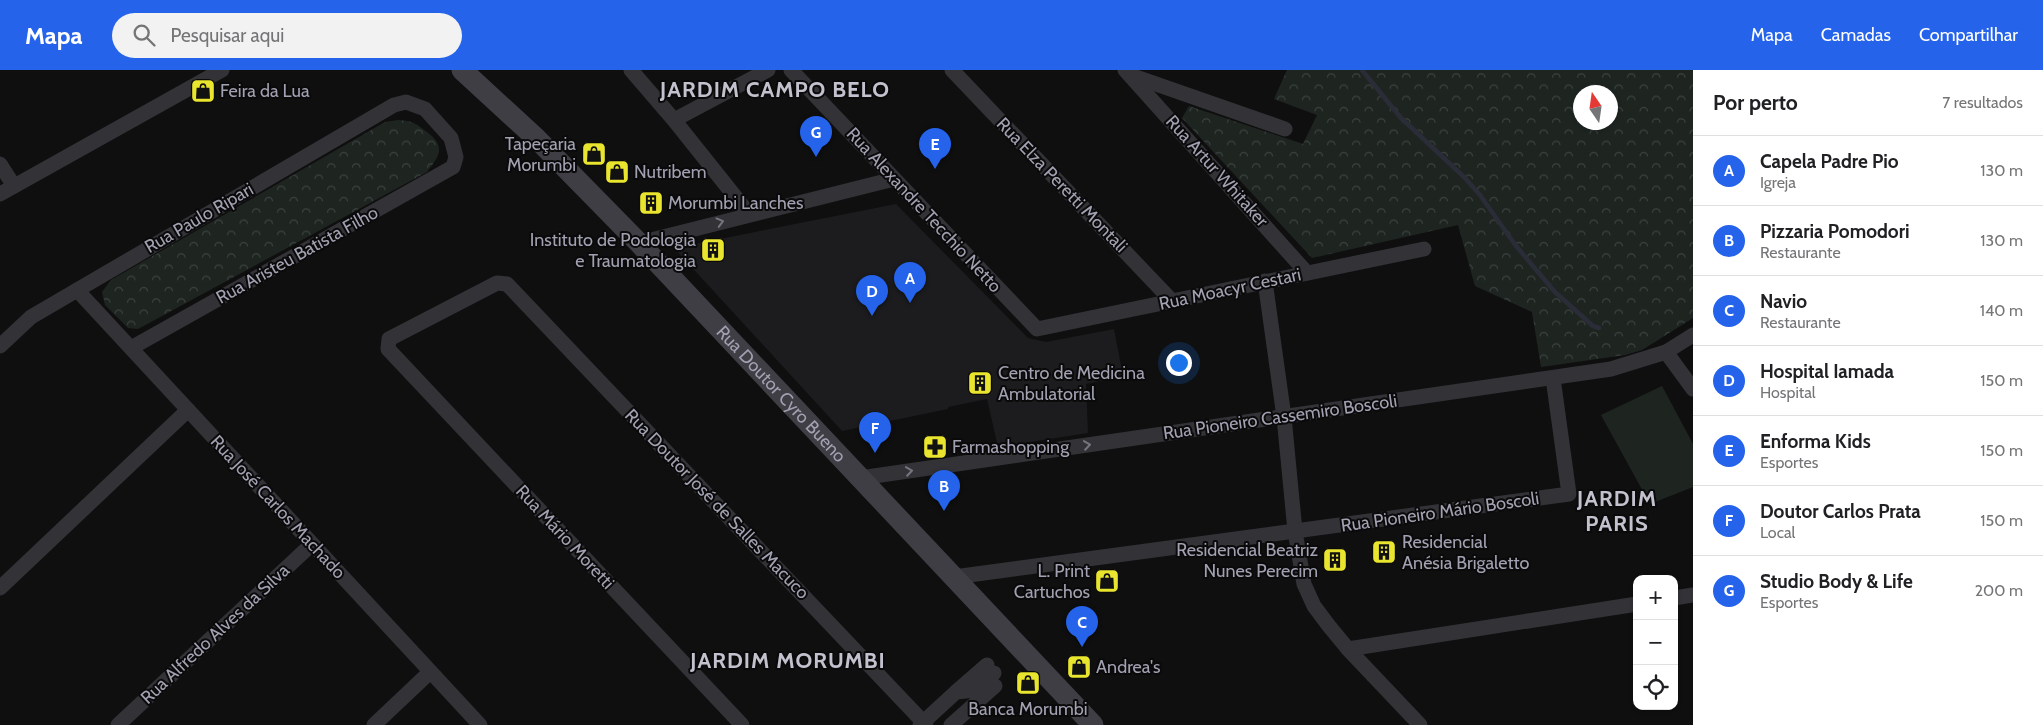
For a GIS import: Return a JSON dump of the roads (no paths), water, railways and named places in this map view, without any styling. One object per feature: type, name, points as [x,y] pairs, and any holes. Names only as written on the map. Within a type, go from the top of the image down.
[{"type":"street","points":[[0,194],[222,70]]},
{"type":"street","name":"Rua Doutor Cyro Bueno","points":[[462,70],[538,139],[639,243],[1093,725]]},
{"type":"street","points":[[631,70],[674,120],[749,214]]},
{"type":"street","points":[[674,120],[768,70]]},
{"type":"street","name":"Rua Alexandre Tecchio Netto","points":[[791,70],[1037,329]]},
{"type":"street","name":"Rua Elza Peretti Montali","points":[[952,70],[1172,301]]},
{"type":"street","points":[[1128,73],[1285,129]]},
{"type":"street","name":"Rua Artur Whitaker","points":[[1128,73],[1307,273]]},
{"type":"street","name":"Rua Paulo Ripari","points":[[0,346],[31,317],[394,105],[406,102],[425,109],[452,138],[456,157]]},
{"type":"street","name":"Rua Aristeu Batista Filho","points":[[132,348],[452,167],[456,157]]},
{"type":"street","points":[[0,164],[14,186]]},
{"type":"street","points":[[639,243],[894,178]]},
{"type":"street","name":"Rua Moacyr Cestari","points":[[1037,329],[1424,249]]},
{"type":"street","points":[[1265,282],[1284,417],[1296,531],[1304,584],[1314,606],[1348,649],[1420,725]]},
{"type":"street","name":"Rua Doutor José de Salles Macuco","points":[[388,349],[388,338],[498,283],[507,284],[923,724]]},
{"type":"street","name":"Rua José Carlos Machado","points":[[77,290],[480,725]]},
{"type":"street","name":"Rua Pioneiro Cassemiro Boscoli","points":[[860,478],[1611,369],[1666,352],[1693,335]]},
{"type":"street","name":"Rua Mário Moretti","points":[[388,349],[742,725]]},
{"type":"street","points":[[1666,352],[1693,389]]},
{"type":"street","name":"Rua Pioneiro Mário Boscoli","points":[[954,577],[1569,494],[1553,378]]},
{"type":"street","points":[[0,588],[188,410]]},
{"type":"street","name":"Rua Alfredo Alves da Silva","points":[[118,725],[312,544]]},
{"type":"street","points":[[1678,597],[1693,595]]},
{"type":"street","points":[[1348,649],[1633,605]]},
{"type":"street","points":[[374,725],[430,672]]},
{"type":"street","points":[[923,724],[956,692],[976,690],[994,673],[951,725]]},
{"type":"waterway","points":[[1362,70],[1401,118],[1464,177],[1480,195],[1516,246],[1555,292],[1593,326],[1599,328]]},
{"type":"place","name":"Feira da Lua","points":[[203,91]]},
{"type":"place","name":"Tapeçaria Morumbi","points":[[594,154]]},
{"type":"place","name":"Studio Body & Life","points":[[816,157]]},
{"type":"place","name":"Enforma Kids","points":[[935,169]]},
{"type":"place","name":"Nutribem","points":[[617,172]]},
{"type":"place","name":"Morumbi Lanches","points":[[651,203]]},
{"type":"place","name":"Instituto de Podologia e Traumatologia","points":[[713,250]]},
{"type":"place","name":"Capela Padre Pio","points":[[910,303]]},
{"type":"place","name":"Hospital Iamada","points":[[872,316]]},
{"type":"place","name":"Centro de Medicina Ambulatorial","points":[[980,383]]},
{"type":"place","name":"Farmashopping","points":[[935,447]]},
{"type":"place","name":"Doutor Carlos Prata","points":[[875,453]]},
{"type":"place","name":"Pizzaria Pomodori","points":[[944,511]]},
{"type":"place","name":"Residencial Anésia Brigaletto","points":[[1384,552]]},
{"type":"place","name":"Residencial Beatriz Nunes Perecim","points":[[1335,560]]},
{"type":"place","name":"L. Print Cartuchos","points":[[1107,581]]},
{"type":"place","name":"Navio","points":[[1082,647]]},
{"type":"place","name":"Andrea's","points":[[1079,667]]},
{"type":"place","name":"Banca Morumbi","points":[[1028,683]]},
{"type":"district","name":"JARDIM CAMPO BELO","points":[[775,89]]},
{"type":"district","name":"JARDIM PARIS","points":[[1617,510]]},
{"type":"district","name":"JARDIM MORUMBI","points":[[788,660]]}]
